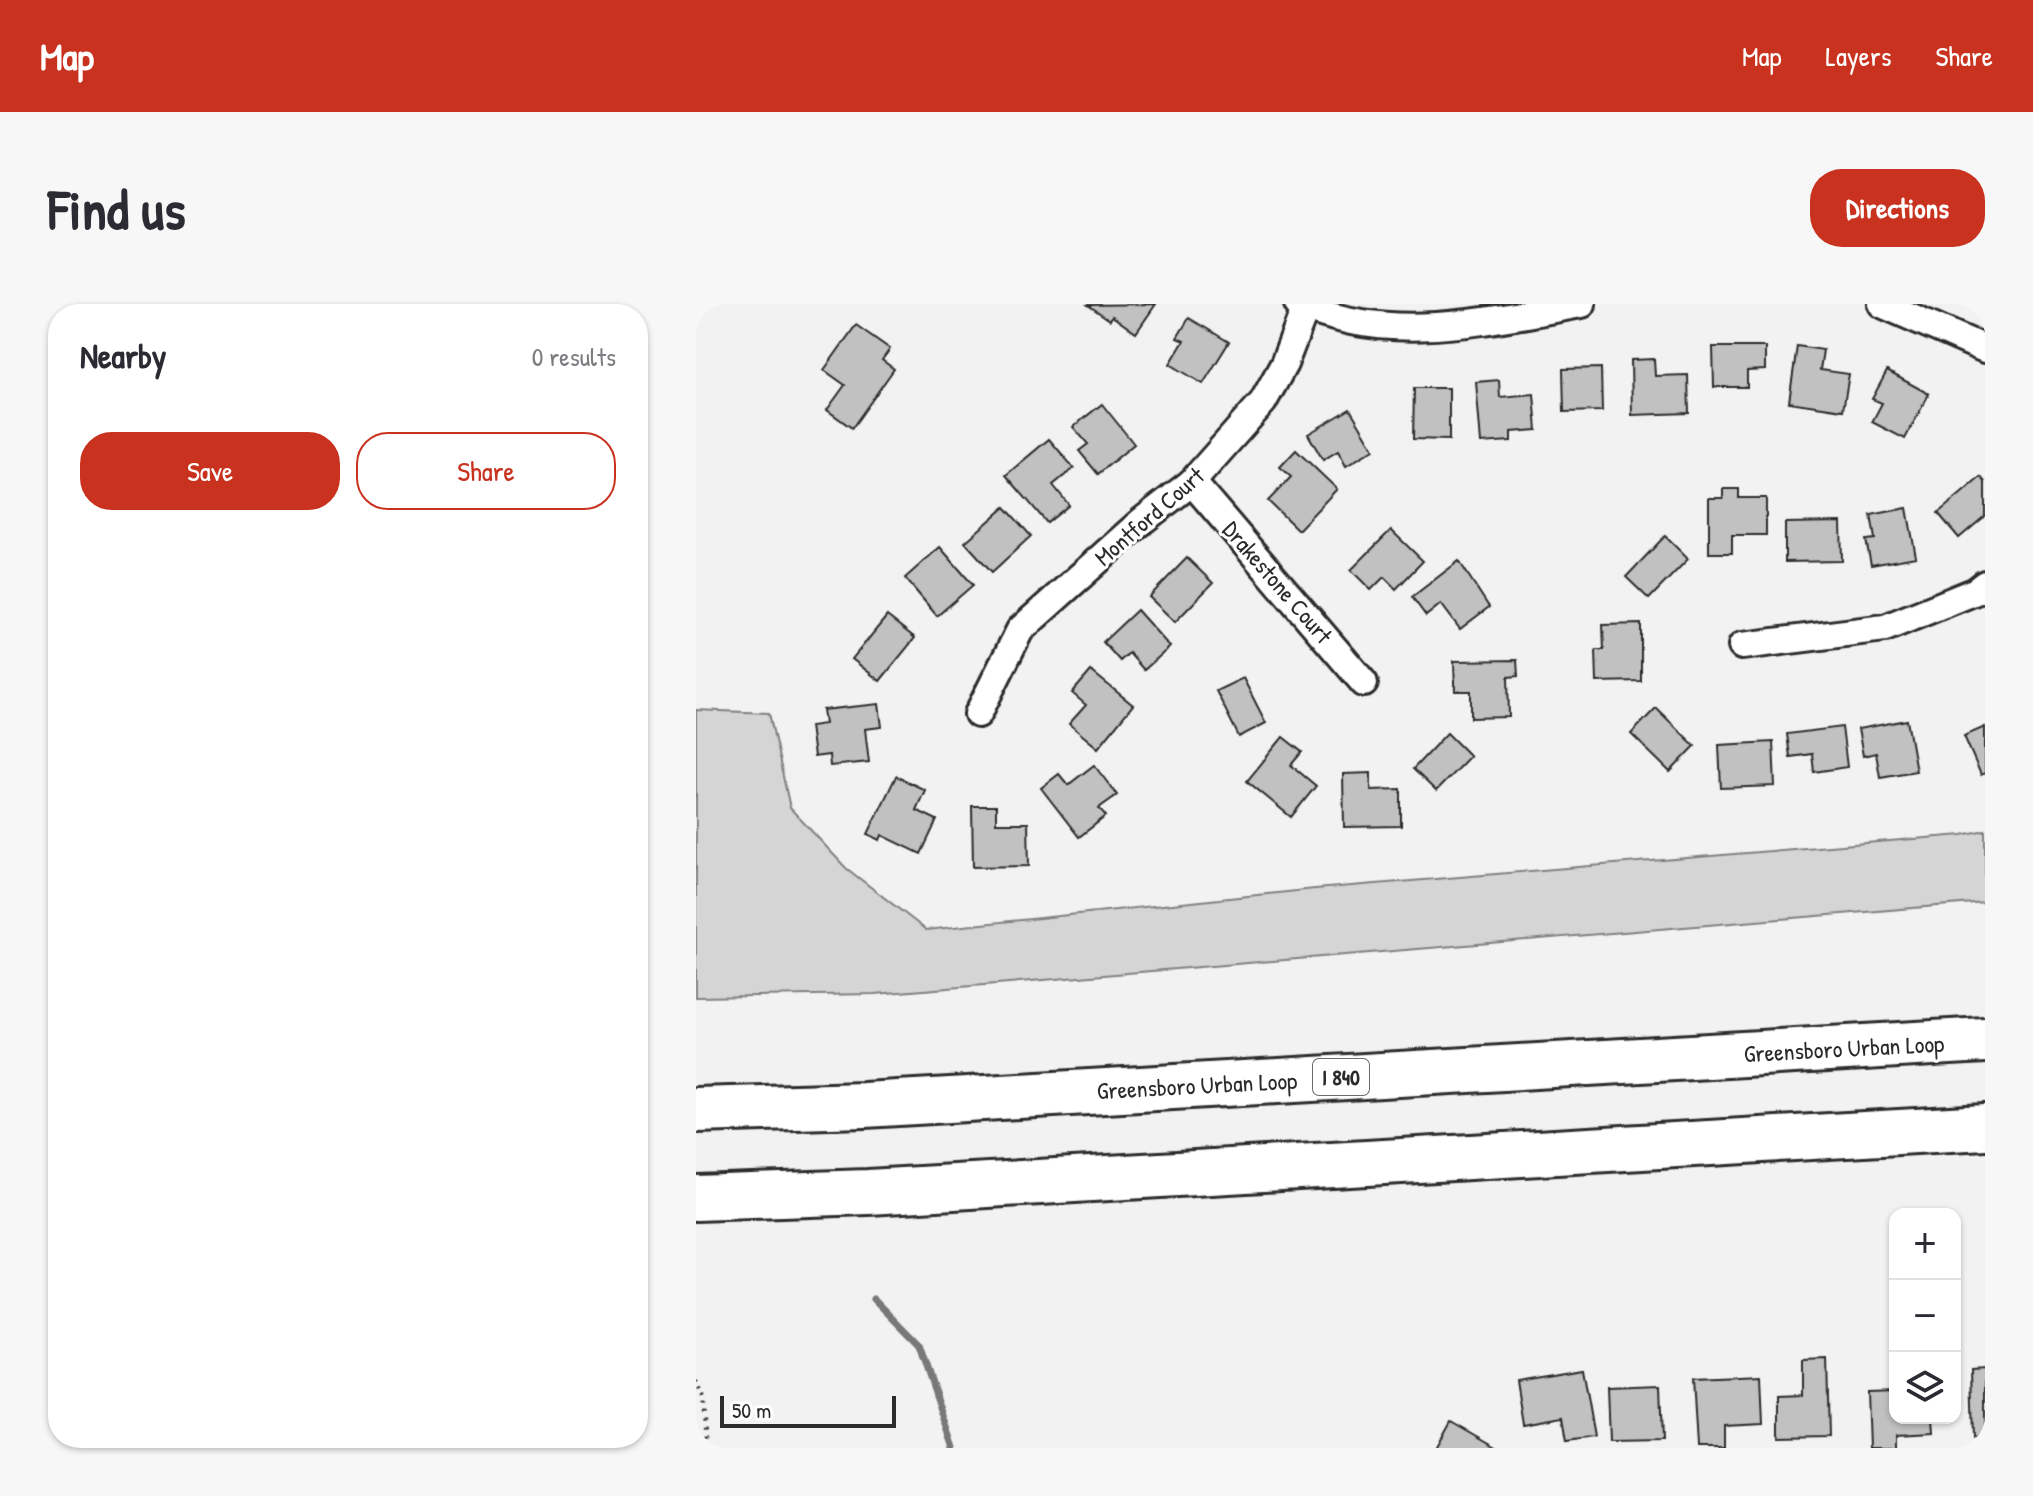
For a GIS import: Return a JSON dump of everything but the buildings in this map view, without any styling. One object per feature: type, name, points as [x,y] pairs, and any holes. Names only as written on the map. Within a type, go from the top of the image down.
[{"type":"highway","name":"Greensboro Urban Loop","points":[[696,1110],[864,1105],[1985,1040]]},
{"type":"highway","points":[[696,1198],[884,1192],[1985,1127]]},
{"type":"street","points":[[1302,306],[1374,324],[1445,328],[1582,304]]},
{"type":"street","points":[[1882,304],[1985,349]]},
{"type":"street","name":"Montford Court","points":[[978,714],[1020,630],[1142,521],[1192,482],[1263,402],[1284,364],[1302,306]]},
{"type":"street","name":"Drakestone Court","points":[[1192,482],[1364,683]]},
{"type":"street","points":[[1742,646],[1885,628],[1976,591],[1985,584]]},
{"type":"path","points":[[696,1381],[703,1398],[706,1448]]},
{"type":"shaded area","points":[[696,710],[769,713],[790,808],[846,868],[926,930],[1315,889],[1962,835],[1985,830],[1985,902],[875,994],[696,997]]},
{"type":"waterway","points":[[874,1299],[919,1345],[954,1448]]}]
